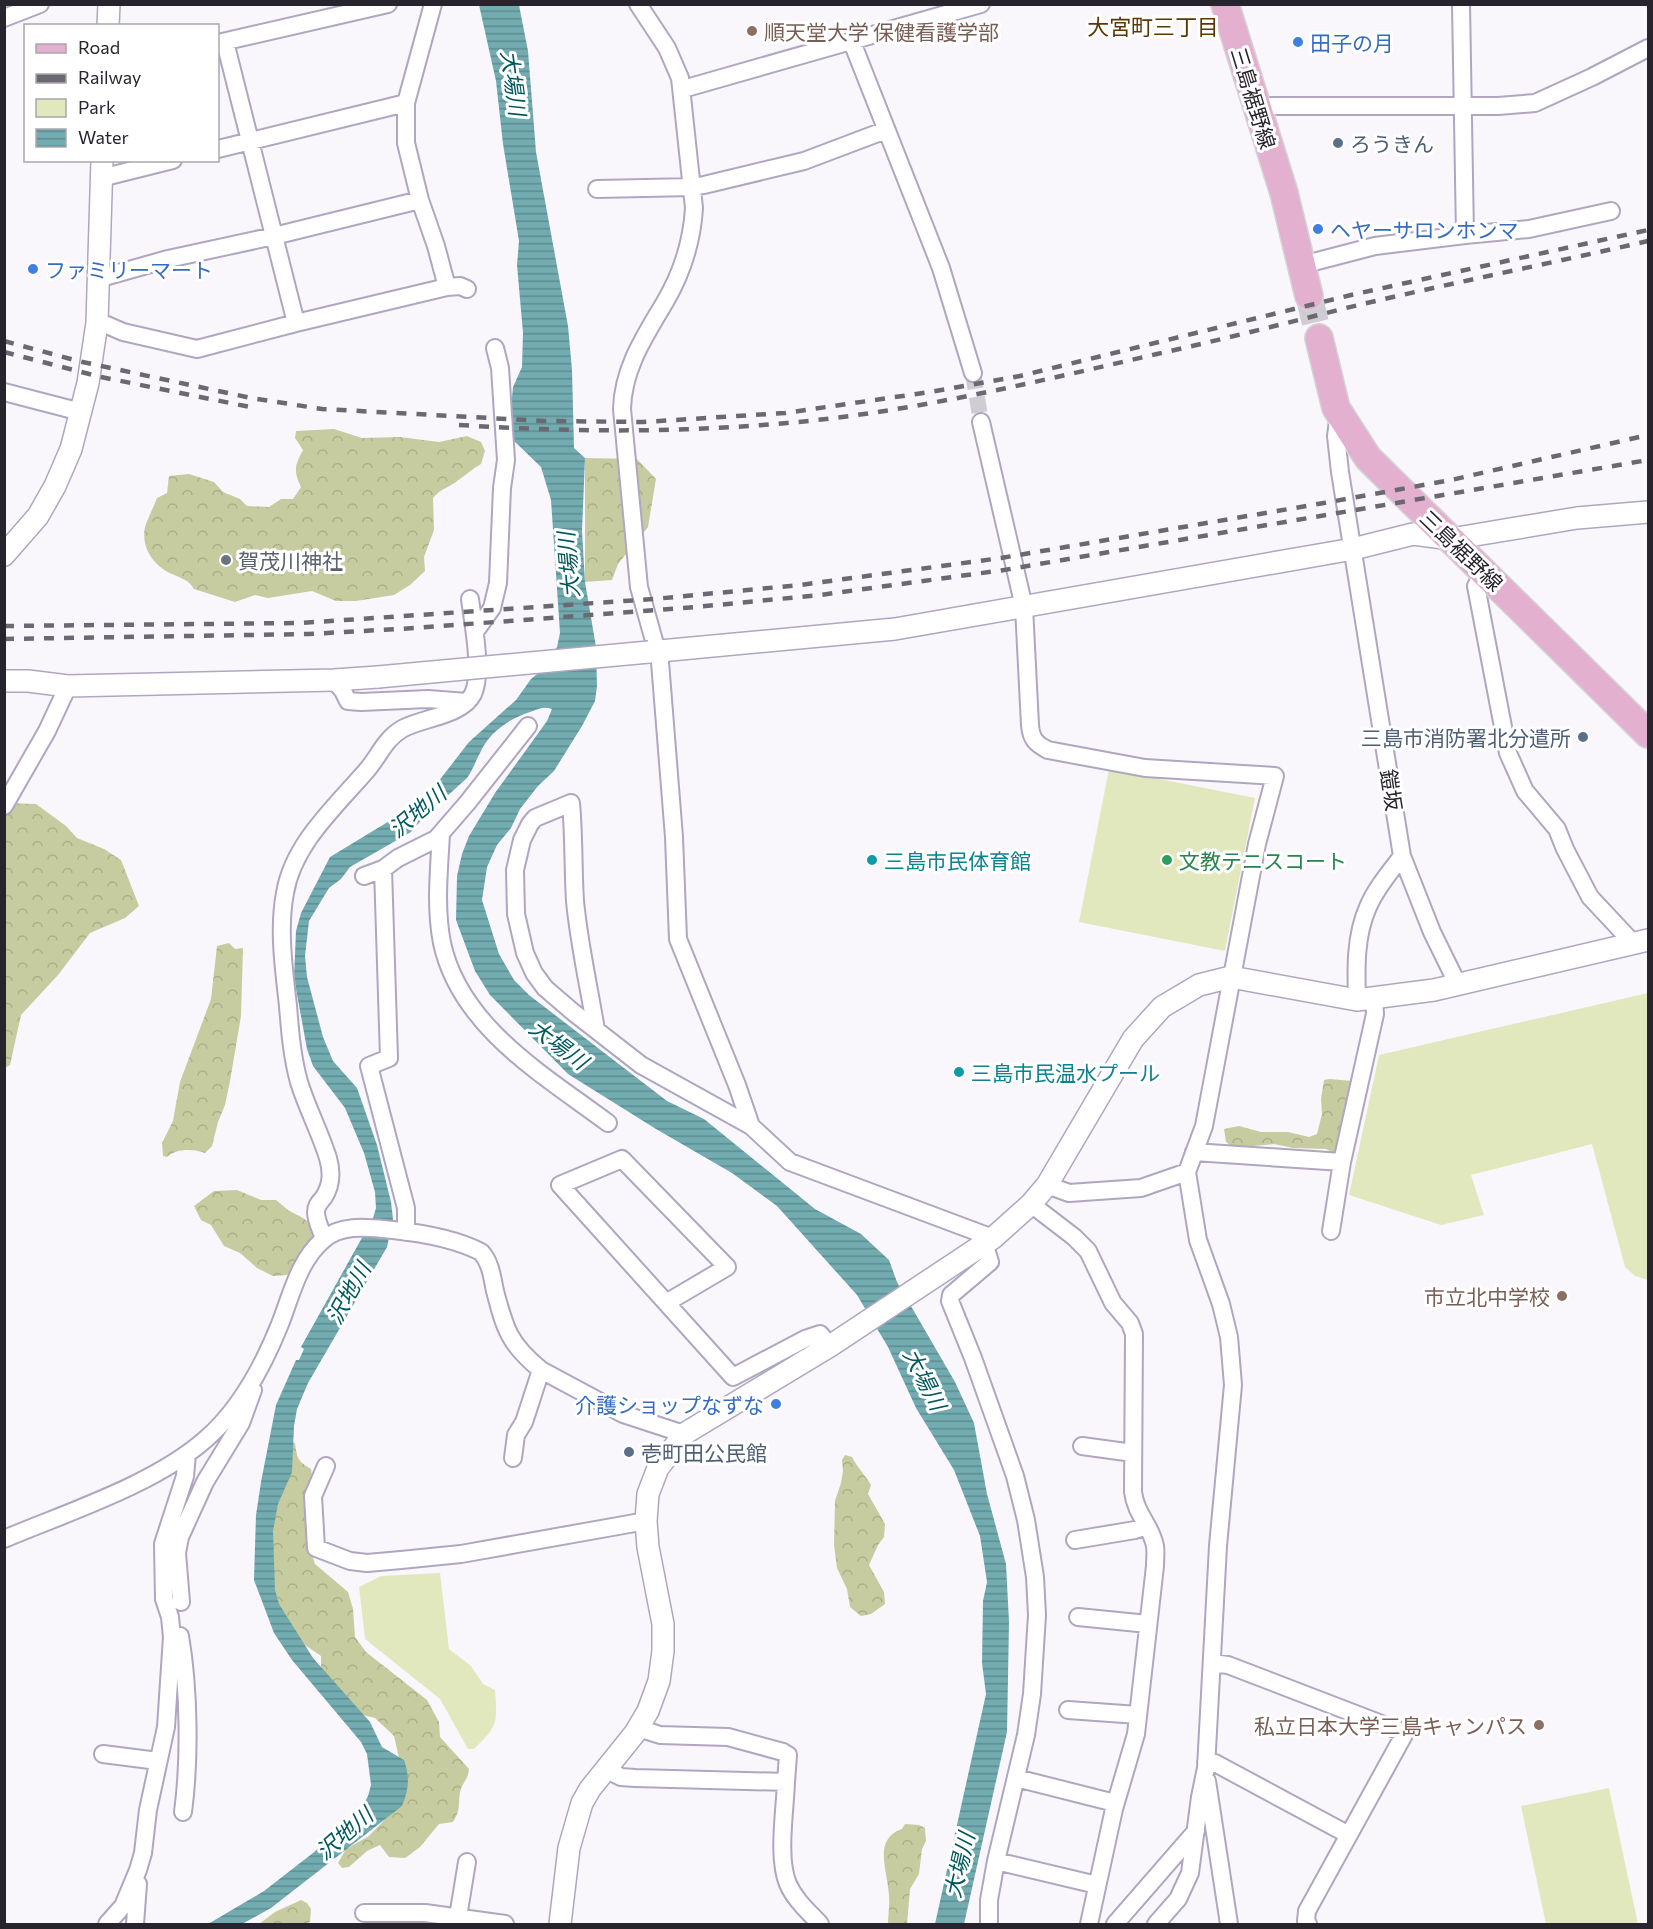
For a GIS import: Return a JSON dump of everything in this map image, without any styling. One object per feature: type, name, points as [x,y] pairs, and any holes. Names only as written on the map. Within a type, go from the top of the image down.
[{"type":"main road","name":"三島裾野線","points":[[1225,4],[1284,193],[1308,296]]},
{"type":"main road","name":"三島裾野線","points":[[1319,338],[1333,398],[1339,413],[1368,458],[1648,734]]},
{"type":"street","points":[[108,24],[109,4]]},
{"type":"street","points":[[296,323],[250,141],[221,43],[388,4]]},
{"type":"street","points":[[433,4],[406,103],[406,143],[420,200],[447,286]]},
{"type":"street","points":[[638,4],[667,48],[683,89],[685,128],[693,187],[693,224],[682,267],[666,301],[638,347],[630,366],[622,400],[639,587],[666,728],[678,939],[737,1085],[751,1126]]},
{"type":"street","points":[[683,89],[981,4]]},
{"type":"street","points":[[1461,4],[1465,235]]},
{"type":"street","points":[[4,18],[35,5]]},
{"type":"street","points":[[852,42],[941,268],[973,373]]},
{"type":"street","points":[[1256,106],[1498,106],[1535,103],[1648,48]]},
{"type":"street","points":[[219,150],[406,103]]},
{"type":"street","points":[[597,189],[693,187],[804,161],[886,130]]},
{"type":"street","points":[[4,555],[38,516],[55,486],[71,448],[81,412],[97,323],[101,169],[157,162]]},
{"type":"street","points":[[97,279],[168,259],[420,200]]},
{"type":"street","points":[[1302,265],[1375,246],[1529,229],[1611,211]]},
{"type":"street","points":[[97,323],[123,332],[197,348],[447,286],[460,286],[467,289]]},
{"type":"street","points":[[475,632],[492,608],[498,583],[502,488],[506,460],[500,368],[495,348]]},
{"type":"street","points":[[4,392],[81,412]]},
{"type":"street","name":"鎧坂","points":[[1339,413],[1336,436],[1340,472],[1402,856],[1432,932],[1458,985]]},
{"type":"street","points":[[981,422],[1024,607],[1030,725],[1036,744],[1048,750],[1145,768],[1275,776],[1257,844],[1204,1125],[1187,1172],[1198,1240],[1221,1304],[1229,1337],[1233,1385],[1218,1546],[1206,1765],[1190,1873],[1178,1899],[1156,1924]]},
{"type":"street","points":[[4,681],[28,681],[68,686],[334,680],[895,629],[1353,549],[1413,534],[1450,539],[1577,518],[1648,512]]},
{"type":"street","points":[[1484,571],[1476,586],[1506,742],[1515,772],[1530,799],[1557,829],[1590,897],[1641,942]]},
{"type":"street","points":[[324,1238],[316,1212],[317,1205],[329,1186],[331,1171],[295,1066],[283,960],[282,932],[285,892],[293,867],[305,845],[328,813],[367,770],[391,737],[418,722],[445,714],[467,702],[474,693],[477,675],[475,632],[470,599]]},
{"type":"street","points":[[334,680],[348,701],[428,699],[467,702]]},
{"type":"street","points":[[4,806],[47,731],[68,686]]},
{"type":"street","points":[[364,876],[383,869],[441,834],[528,726]]},
{"type":"street","points":[[596,1030],[580,946],[576,911],[571,803],[535,818],[522,840],[515,870],[516,914],[525,953],[534,973],[545,988],[596,1030],[640,1065],[751,1126],[790,1162],[988,1241]]},
{"type":"street","points":[[441,834],[438,915],[442,944],[449,968],[461,992],[473,1010],[522,1059],[608,1123]]},
{"type":"street","points":[[1330,1231],[1342,1162],[1375,1014],[1366,999],[1356,968],[1358,943],[1368,907],[1402,856]]},
{"type":"street","points":[[383,869],[389,1058],[369,1066],[406,1208],[402,1232]]},
{"type":"street","points":[[560,1924],[569,1848],[582,1803],[590,1789],[638,1728],[648,1711],[659,1681],[663,1651],[663,1624],[648,1547],[646,1521],[648,1494],[658,1468],[684,1434],[830,1346],[988,1241],[1031,1204],[1047,1185],[1133,1039],[1162,1007],[1199,985],[1231,977],[1366,999],[1458,985],[1641,942]]},
{"type":"street","points":[[1194,1152],[1342,1162]]},
{"type":"street","points":[[666,1303],[727,1267],[622,1159],[560,1185],[666,1303],[733,1377],[805,1339],[820,1334],[830,1346]]},
{"type":"street","points":[[1047,1185],[1069,1193],[1141,1188],[1187,1172]]},
{"type":"street","points":[[1031,1204],[1074,1237],[1088,1251],[1113,1303],[1130,1323],[1134,1334],[1134,1505],[1147,1526],[1155,1546],[1155,1566],[1136,1734],[1115,1803],[1089,1924]]},
{"type":"street","points":[[181,1602],[177,1553],[180,1537],[205,1482],[241,1423],[260,1369],[302,1266],[324,1238],[342,1231],[361,1227],[402,1232],[452,1242],[481,1252],[490,1266],[509,1336],[517,1349],[541,1370],[623,1414],[684,1434]]},
{"type":"street","points":[[988,1241],[990,1262],[951,1295],[950,1301],[1015,1476],[1031,1543],[1037,1615],[1028,1724],[996,1861],[989,1900],[988,1924]]},
{"type":"street","points":[[4,1539],[136,1483],[187,1454],[206,1438],[227,1415],[260,1369]]},
{"type":"street","points":[[513,1458],[516,1435],[524,1422],[541,1370]]},
{"type":"street","points":[[1082,1446],[1133,1453]]},
{"type":"street","points":[[135,1924],[138,1870],[166,1727],[171,1658],[170,1617],[162,1578],[163,1544],[184,1476],[187,1454]]},
{"type":"street","points":[[326,1466],[313,1496],[316,1548],[350,1561],[367,1563],[461,1554],[646,1521]]},
{"type":"street","points":[[1075,1540],[1147,1526]]},
{"type":"street","points":[[170,1617],[179,1633],[185,1680],[187,1759],[183,1812]]},
{"type":"street","points":[[1078,1617],[1148,1624]]},
{"type":"street","points":[[1212,1662],[1237,1668],[1405,1733],[1307,1911],[1308,1924]]},
{"type":"street","points":[[1068,1710],[1138,1715]]},
{"type":"street","points":[[638,1728],[660,1735],[728,1737],[788,1755],[783,1847],[785,1873],[788,1884],[795,1895],[820,1924]]},
{"type":"street","points":[[103,1755],[158,1761]]},
{"type":"street","points":[[1206,1765],[1215,1763],[1349,1835]]},
{"type":"street","points":[[1206,1765],[1229,1924]]},
{"type":"street","points":[[607,1770],[621,1777],[635,1778],[786,1782]]},
{"type":"street","points":[[1016,1778],[1115,1803]]},
{"type":"street","points":[[1114,1924],[1196,1831]]},
{"type":"street","points":[[996,1861],[1097,1885]]},
{"type":"street","points":[[458,1917],[467,1862]]},
{"type":"street","points":[[106,1924],[123,1906],[138,1870]]},
{"type":"street","points":[[364,1913],[425,1913],[505,1924]]},
{"type":"green space","points":[[334,429],[362,438],[400,437],[439,442],[467,436],[481,442],[485,451],[481,464],[433,498],[434,530],[424,557],[425,571],[410,585],[394,595],[356,601],[336,601],[312,591],[268,598],[255,595],[235,602],[194,589],[187,581],[159,566],[149,554],[144,532],[157,498],[167,493],[169,476],[189,474],[214,482],[223,492],[240,499],[247,506],[269,507],[281,499],[293,499],[301,487],[296,468],[303,450],[295,438],[296,431]]},
{"type":"green space","points":[[585,458],[637,459],[656,479],[648,527],[618,564],[612,580],[585,582]]},
{"type":"green space","name":"文教テニスコート","points":[[1109,769],[1255,798],[1225,951],[1079,922]]},
{"type":"green space","points":[[9,803],[36,804],[66,826],[77,838],[104,849],[121,860],[139,906],[125,918],[90,933],[58,975],[21,1015],[10,1065],[5,1068],[4,805]]},
{"type":"green space","points":[[229,943],[235,949],[243,948],[241,1016],[225,1105],[212,1146],[205,1153],[185,1150],[167,1157],[163,1156],[162,1143],[173,1121],[180,1082],[211,999],[217,946]]},
{"type":"green space","points":[[1648,993],[1648,1280],[1635,1276],[1625,1267],[1592,1144],[1471,1175],[1484,1215],[1441,1225],[1349,1195],[1379,1055]]},
{"type":"green space","points":[[1324,1080],[1352,1081],[1336,1154],[1326,1149],[1293,1148],[1274,1144],[1234,1148],[1226,1142],[1224,1129],[1239,1126],[1261,1132],[1288,1132],[1309,1137],[1317,1134],[1322,1114],[1321,1099]]},
{"type":"green space","points":[[237,1190],[261,1200],[276,1200],[310,1224],[313,1242],[298,1255],[296,1266],[287,1275],[273,1276],[257,1268],[240,1253],[224,1246],[211,1225],[201,1220],[194,1206],[214,1191]]},
{"type":"green space","points":[[290,1441],[295,1443],[299,1459],[311,1469],[312,1476],[306,1489],[306,1498],[310,1549],[315,1564],[348,1592],[353,1609],[355,1637],[366,1652],[427,1700],[439,1722],[440,1737],[469,1769],[460,1792],[456,1818],[453,1822],[439,1824],[420,1847],[405,1858],[389,1857],[380,1845],[367,1851],[349,1867],[342,1868],[338,1863],[346,1849],[369,1836],[399,1805],[399,1758],[394,1736],[375,1718],[359,1714],[321,1670],[321,1656],[289,1634],[273,1594],[269,1548]]},
{"type":"green space","points":[[845,1455],[852,1457],[871,1485],[868,1494],[885,1524],[884,1537],[869,1565],[884,1592],[885,1604],[871,1614],[861,1616],[850,1607],[847,1589],[837,1568],[834,1545],[835,1501],[841,1483],[842,1460]]},
{"type":"green space","points":[[440,1573],[449,1649],[471,1666],[483,1684],[495,1690],[495,1723],[474,1749],[468,1749],[440,1699],[365,1639],[359,1587],[381,1576]]},
{"type":"green space","points":[[1609,1788],[1638,1924],[1546,1924],[1521,1806]]},
{"type":"green space","points":[[905,1824],[925,1828],[926,1841],[922,1849],[919,1874],[910,1889],[907,1924],[888,1924],[889,1899],[884,1848],[887,1840]]},
{"type":"green space","points":[[301,1900],[311,1909],[310,1922],[305,1924],[259,1924],[275,1912]]},
{"type":"water","points":[[479,5],[519,5],[528,51],[536,152],[568,326],[572,370],[574,448],[585,458],[582,531],[585,582],[596,647],[597,686],[595,701],[554,771],[538,786],[520,809],[511,828],[497,845],[487,867],[482,900],[499,954],[514,980],[529,995],[667,1101],[704,1119],[815,1209],[861,1234],[889,1260],[897,1282],[955,1382],[974,1423],[987,1494],[1006,1564],[1009,1622],[1007,1732],[964,1924],[935,1924],[986,1694],[982,1663],[983,1601],[987,1582],[980,1536],[954,1470],[916,1408],[888,1347],[857,1295],[777,1206],[732,1173],[568,1074],[490,995],[475,971],[456,920],[457,876],[469,836],[495,793],[547,721],[552,709],[541,708],[515,718],[500,727],[484,745],[467,778],[411,832],[350,867],[341,879],[329,888],[309,921],[305,956],[307,977],[323,1037],[333,1061],[357,1088],[377,1145],[393,1219],[387,1247],[308,1383],[297,1409],[292,1472],[278,1504],[273,1531],[275,1590],[279,1604],[313,1658],[370,1722],[382,1747],[404,1760],[408,1783],[402,1806],[271,1908],[242,1924],[208,1924],[264,1891],[313,1853],[361,1809],[371,1785],[367,1754],[361,1742],[292,1660],[274,1633],[254,1580],[256,1515],[276,1405],[296,1360],[299,1360],[304,1349],[301,1347],[373,1218],[376,1208],[375,1192],[364,1153],[345,1108],[313,1066],[307,1049],[294,978],[296,931],[301,913],[330,857],[391,820],[431,791],[469,742],[516,700],[531,679],[547,666],[557,647],[560,633],[551,500],[541,467],[513,440],[511,408],[513,387],[522,367],[523,333],[517,265],[519,241],[503,144],[496,81]]},
{"type":"tunnel","points":[[1309,296],[1319,338]]},
{"type":"tunnel","points":[[973,373],[981,422]]},
{"type":"railway","points":[[4,341],[78,361],[251,398],[322,409],[545,421],[643,422],[785,413],[930,392],[1020,376],[1351,295],[1648,230]]},
{"type":"railway","points":[[459,425],[582,430],[705,429],[787,423],[881,412],[1065,375],[1384,299],[1648,241]]},
{"type":"railway","points":[[4,352],[101,377],[250,407]]},
{"type":"railway","points":[[4,626],[301,623],[654,599],[800,585],[1001,558],[1324,503],[1451,480],[1648,435]]},
{"type":"railway","points":[[4,639],[309,634],[696,607],[820,595],[1004,570],[1648,460]]},
{"type":"place","name":"順天堂大学 保健看護学部","points":[[752,31]]},
{"type":"place","name":"田子の月","points":[[1298,42]]},
{"type":"place","name":"ろうきん","points":[[1338,143]]},
{"type":"place","name":"ヘヤーサロンホンマ","points":[[1318,229]]},
{"type":"place","name":"ファミリーマート","points":[[33,269]]},
{"type":"place","name":"賀茂川神社","points":[[226,560]]},
{"type":"place","name":"三島市消防署北分遣所","points":[[1583,737]]},
{"type":"place","name":"三島市民体育館","points":[[872,860]]},
{"type":"place","name":"文教テニスコート","points":[[1167,860]]},
{"type":"place","name":"三島市民温水プール","points":[[959,1072]]},
{"type":"place","name":"市立北中学校","points":[[1562,1296]]},
{"type":"place","name":"介護ショップなずな","points":[[776,1404]]},
{"type":"place","name":"壱町田公民館","points":[[629,1452]]},
{"type":"place","name":"私立日本大学三島キャンパス","points":[[1539,1725]]},
{"type":"district","name":"大宮町三丁目","points":[[1153,26]]},
{"type":"water label","name":"大場川","points":[[514,83]]},
{"type":"water label","name":"大場川","points":[[568,565]]},
{"type":"water label","name":"沢地川","points":[[417,811]]},
{"type":"water label","name":"大場川","points":[[559,1044]]},
{"type":"water label","name":"沢地川","points":[[348,1293]]},
{"type":"water label","name":"大場川","points":[[925,1379]]},
{"type":"water label","name":"沢地川","points":[[344,1833]]},
{"type":"water label","name":"大場川","points":[[959,1865]]}]
